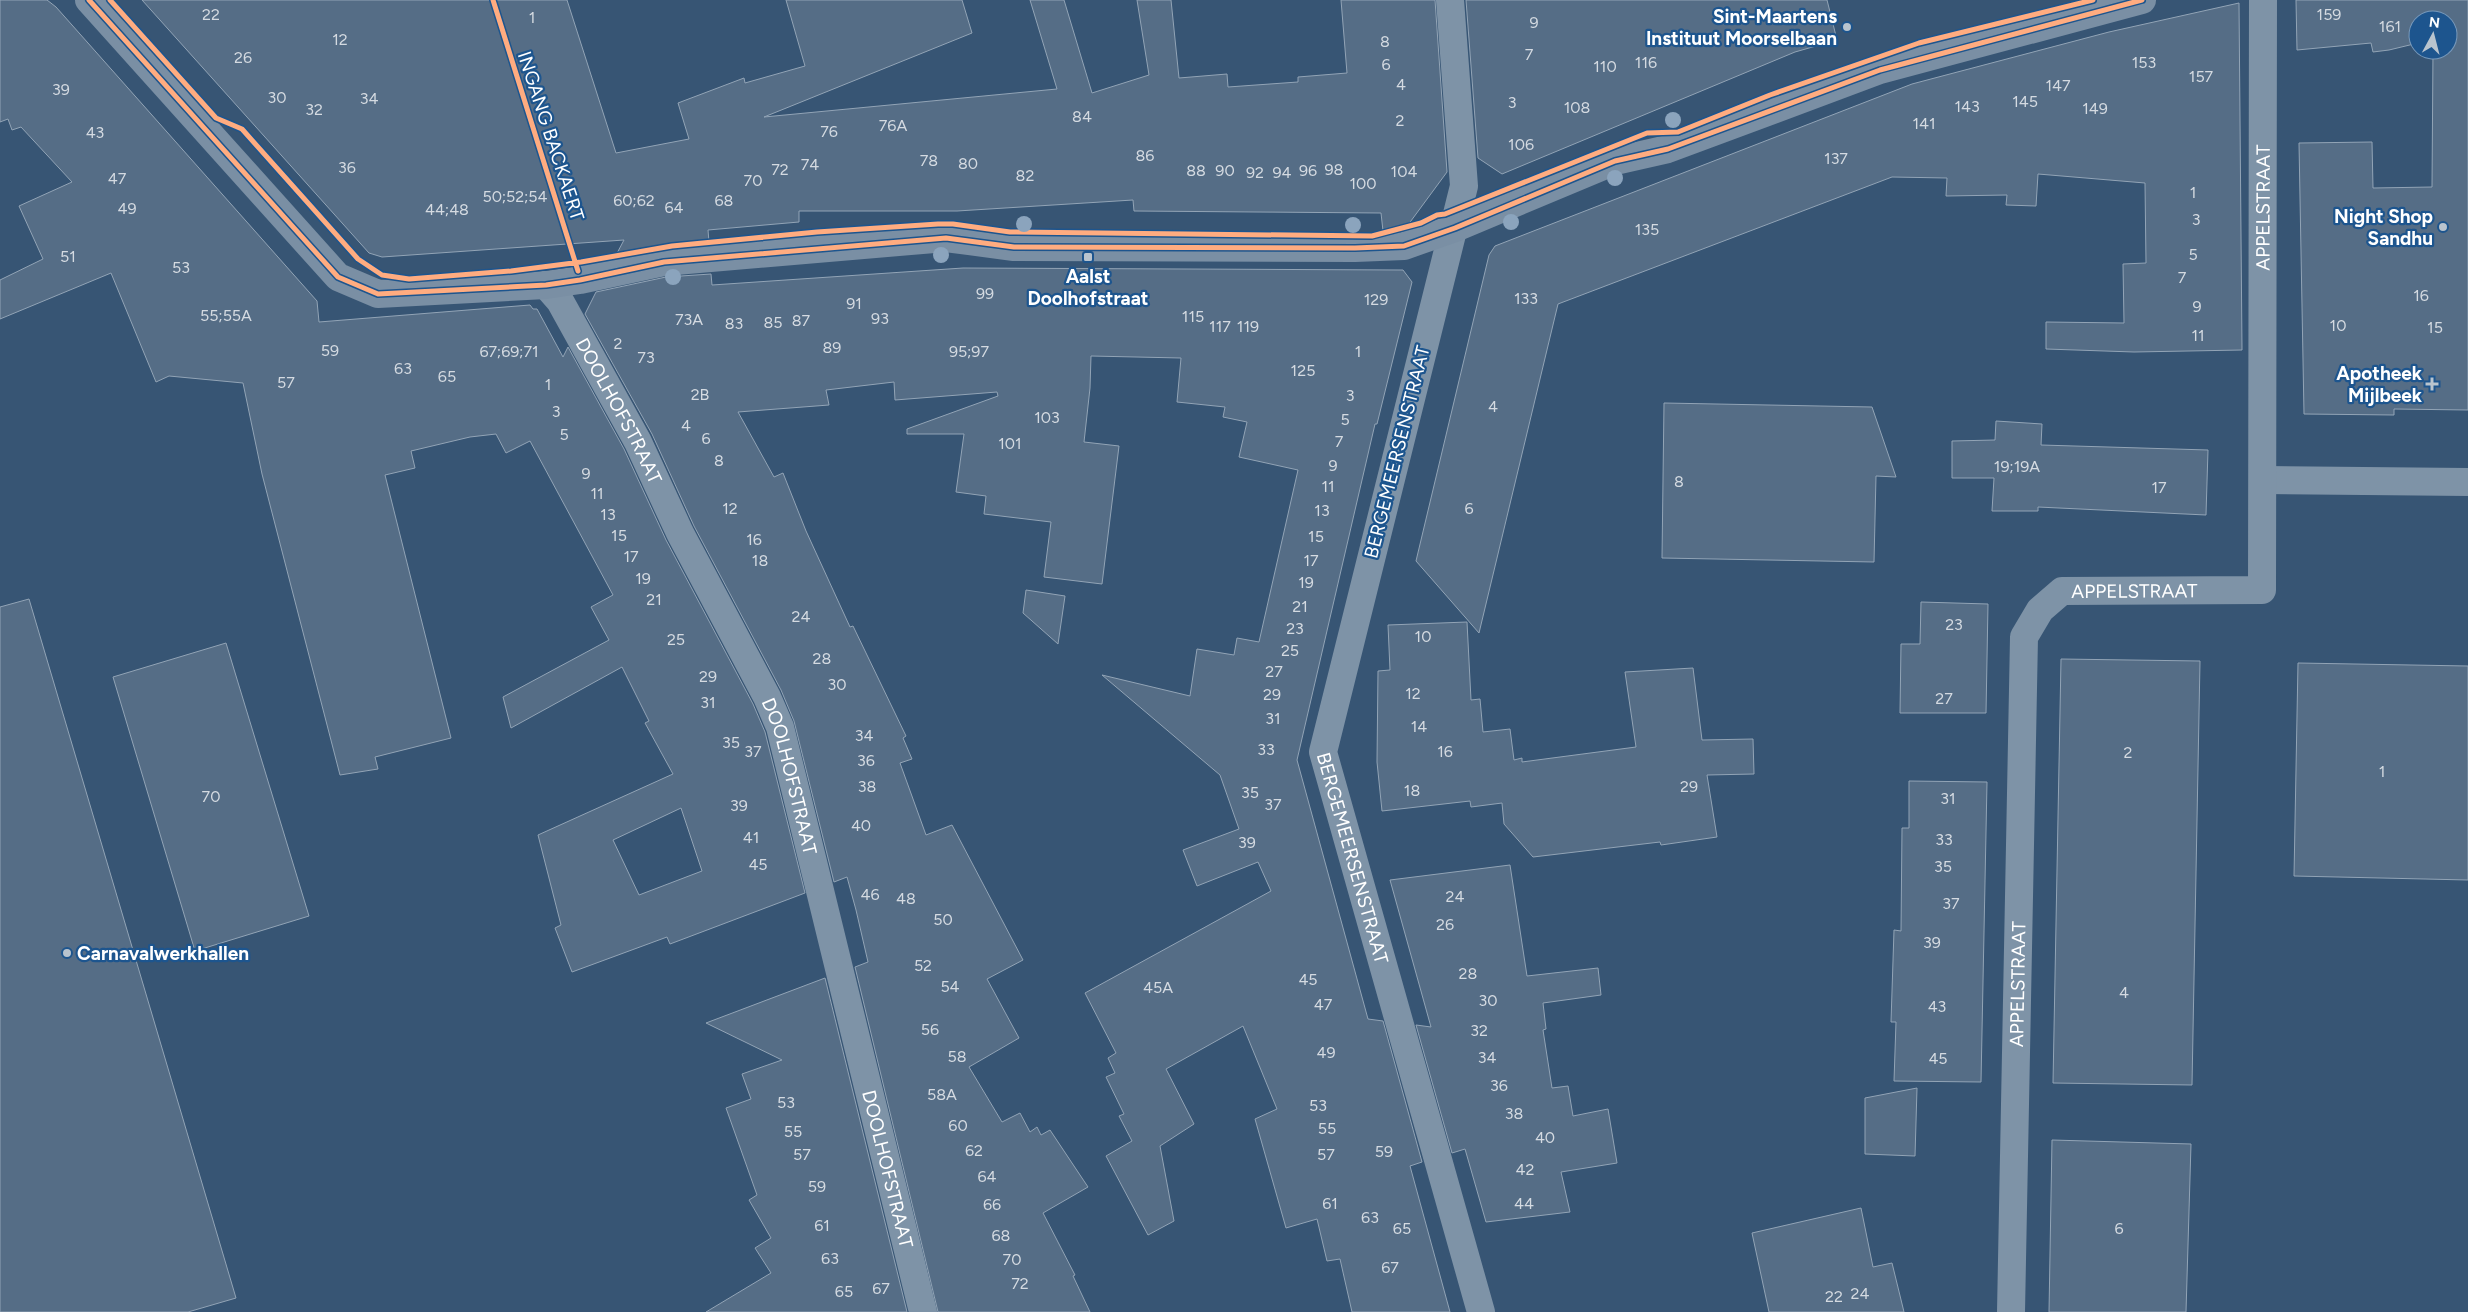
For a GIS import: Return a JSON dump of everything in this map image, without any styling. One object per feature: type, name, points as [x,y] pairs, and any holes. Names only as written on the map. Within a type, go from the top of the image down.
[{"type":"street","points":[[89,0],[338,277],[378,294],[546,285],[580,280],[664,262],[946,238],[1014,247],[1355,248],[1404,246],[1455,228],[1615,161],[1668,149],[1880,70],[2142,0]]},
{"type":"street","name":"BERGEMEERSENSTRAAT","points":[[1450,0],[1464,186],[1322,752],[1480,1312]]},
{"type":"street","name":"APPELSTRAAT","points":[[2011,1312],[2024,637],[2040,610],[2062,591],[2262,590],[2263,0]]},
{"type":"street","name":"DOOLHOFSTRAAT","points":[[546,285],[563,306],[638,442],[680,533],[767,697],[780,727],[923,1312]]},
{"type":"street","points":[[2263,480],[2468,482]]},
{"type":"building","points":[[0,0],[47,0],[56,7],[317,301],[319,322],[530,305],[533,309],[537,309],[563,357],[568,347],[624,449],[666,540],[753,704],[765,732],[805,893],[670,944],[667,937],[572,972],[555,928],[561,925],[538,835],[673,774],[645,723],[649,721],[622,667],[511,728],[503,697],[609,640],[591,607],[613,595],[530,441],[506,453],[496,434],[470,437],[411,451],[415,468],[385,475],[451,738],[375,757],[378,769],[340,775],[262,474],[243,383],[169,376],[156,382],[111,273],[0,319],[0,280],[43,259],[19,206],[72,182],[21,127],[12,130],[8,119],[0,122]],"holes":[[[681,808],[702,871],[639,895],[613,840]]]},
{"type":"building","points":[[142,0],[567,0],[616,153],[689,139],[678,103],[744,78],[745,83],[805,66],[786,0],[962,0],[972,33],[764,117],[1057,89],[1030,0],[1064,0],[1092,93],[1149,75],[1137,0],[1171,0],[1179,78],[1227,74],[1228,87],[1298,82],[1298,77],[1347,73],[1341,0],[1435,0],[1447,172],[1405,229],[1401,230],[1383,231],[1381,213],[1134,211],[1133,200],[957,211],[799,211],[799,222],[708,230],[709,242],[661,247],[615,257],[624,240],[382,257],[369,253]]},
{"type":"building","points":[[1466,0],[1827,0],[1837,40],[1795,52],[1502,174],[1478,158]]},
{"type":"building","points":[[2296,0],[2468,0],[2468,410],[2394,409],[2394,415],[2304,414],[2299,143],[2372,142],[2373,188],[2432,187],[2433,60],[2458,60],[2458,10],[2408,10],[2408,45],[2373,52],[2371,43],[2297,50]]},
{"type":"building","points":[[2239,3],[2242,350],[2134,352],[2046,349],[2046,322],[2124,323],[2123,264],[2146,263],[2145,183],[2038,174],[2036,206],[2006,205],[2007,195],[1946,196],[1947,178],[1892,177],[1558,304],[1479,633],[1416,561],[1489,255],[1495,246],[1912,84],[2109,32]]},
{"type":"building","points":[[963,268],[1403,270],[1412,282],[1377,424],[1375,424],[1297,760],[1368,1019],[1383,1021],[1422,1162],[1410,1166],[1450,1312],[1352,1312],[1340,1259],[1327,1261],[1317,1219],[1286,1228],[1255,1119],[1277,1109],[1243,1026],[1166,1069],[1194,1124],[1160,1146],[1174,1221],[1148,1235],[1106,1156],[1132,1141],[1119,1116],[1124,1114],[1106,1077],[1115,1073],[1108,1058],[1116,1053],[1085,993],[1271,891],[1258,862],[1197,886],[1183,850],[1239,829],[1220,775],[1102,675],[1190,696],[1197,649],[1234,655],[1237,638],[1259,642],[1298,470],[1239,457],[1247,422],[1223,417],[1225,407],[1177,402],[1181,358],[1091,356],[1090,388],[1084,442],[1119,446],[1102,584],[1044,577],[1051,522],[984,514],[986,496],[956,492],[964,434],[907,434],[907,429],[998,396],[997,392],[895,400],[894,382],[826,390],[829,405],[738,412],[774,477],[783,473],[806,531],[850,627],[853,626],[906,736],[903,738],[912,759],[900,763],[926,835],[952,825],[1023,960],[987,979],[1019,1038],[969,1067],[1002,1122],[1020,1113],[1030,1132],[1037,1127],[1041,1135],[1050,1130],[1088,1187],[1043,1213],[1075,1275],[1073,1276],[1090,1312],[938,1312],[855,967],[868,962],[856,910],[847,877],[834,882],[794,721],[781,690],[694,526],[652,434],[585,314],[596,292],[666,277],[711,274],[712,285]]},
{"type":"building","points":[[1664,403],[1872,407],[1896,477],[1876,476],[1874,562],[1662,558]]},
{"type":"building","points":[[1996,421],[2042,424],[2041,445],[2208,450],[2206,515],[2038,507],[2038,511],[1992,511],[1994,478],[1952,478],[1952,441],[1995,440]]},
{"type":"building","points":[[1026,590],[1065,596],[1058,644],[1023,613]]},
{"type":"building","name":"Carnavalwerkhallen","points":[[29,599],[236,1298],[188,1312],[0,1312],[0,607]]},
{"type":"building","points":[[1921,602],[1988,604],[1986,713],[1900,713],[1901,644],[1920,644]]},
{"type":"building","points":[[1467,622],[1471,700],[1480,699],[1483,732],[1510,729],[1514,760],[1522,758],[1522,762],[1636,747],[1625,672],[1693,668],[1702,740],[1753,739],[1754,774],[1707,775],[1717,837],[1661,845],[1660,842],[1533,857],[1504,824],[1502,803],[1471,807],[1470,801],[1382,811],[1377,762],[1378,671],[1390,670],[1388,625]]},
{"type":"building","name":"Carnavalwerkhallen","points":[[226,643],[309,916],[195,951],[113,677]]},
{"type":"building","points":[[2061,659],[2200,661],[2192,1085],[2053,1083]]},
{"type":"building","points":[[2298,663],[2468,666],[2468,880],[2294,876]]},
{"type":"building","points":[[1909,781],[1987,782],[1981,1082],[1894,1081],[1896,1022],[1891,1022],[1894,930],[1901,931],[1902,828],[1909,828]]},
{"type":"building","points":[[1510,865],[1527,976],[1598,968],[1601,995],[1543,1003],[1546,1029],[1543,1030],[1552,1088],[1568,1086],[1573,1116],[1608,1109],[1617,1163],[1561,1172],[1570,1212],[1486,1222],[1465,1149],[1452,1153],[1416,1025],[1431,1027],[1390,880]]},
{"type":"building","points":[[825,978],[907,1312],[706,1312],[771,1273],[755,1248],[771,1238],[749,1200],[757,1195],[726,1108],[751,1099],[742,1074],[782,1060],[706,1023]]},
{"type":"building","points":[[1917,1088],[1915,1156],[1865,1154],[1865,1098]]},
{"type":"building","points":[[2052,1140],[2191,1144],[2186,1312],[2049,1312]]},
{"type":"building","points":[[1861,1208],[1873,1267],[1892,1263],[1904,1312],[1769,1312],[1752,1233]]},
{"type":"cycle path","points":[[89,0],[338,277],[378,294],[546,285],[580,280],[664,262],[946,238],[1014,247],[1355,248],[1404,246],[1455,228],[1615,161],[1668,149],[1880,70],[2142,0]]},
{"type":"cycle path","points":[[110,0],[216,118],[242,129],[358,259],[382,275],[409,279],[511,271],[581,262],[672,246],[817,232],[938,224],[953,224],[1010,232],[1372,236],[1421,223],[1437,215],[1445,214],[1647,133],[1678,132],[1770,95],[1919,43],[2093,0]]},
{"type":"cycle path","name":"INGANG BACKAERT","points":[[493,0],[578,271]]},
{"type":"place","name":"Sint-Maartens Instituut Moorselbaan","points":[[1847,27]]},
{"type":"place","name":"Night Shop Sandhu","points":[[2443,227]]},
{"type":"place","name":"Aalst Doolhofstraat","points":[[1088,257]]},
{"type":"place","name":"Apotheek Mijlbeek","points":[[2432,384]]},
{"type":"place","name":"Carnavalwerkhallen","points":[[67,953]]}]
